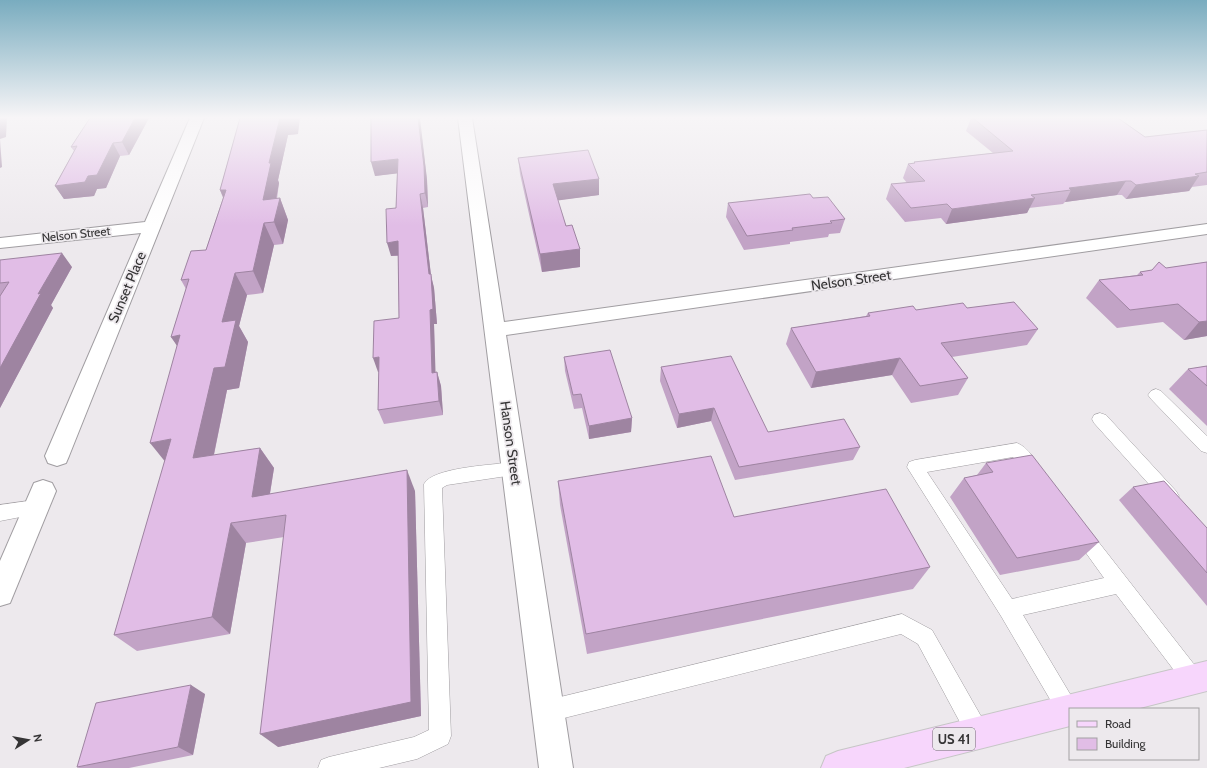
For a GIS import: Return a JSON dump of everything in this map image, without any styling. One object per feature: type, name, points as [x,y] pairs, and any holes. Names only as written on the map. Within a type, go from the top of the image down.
[{"type":"main road","name":"US 41","points":[[1074,708],[1200,678]]},
{"type":"main road","name":"US 41","points":[[838,768],[1069,709]]},
{"type":"street","name":"Sunset Place","points":[[57,456],[182,154]]},
{"type":"street","name":"Hanson Street","points":[[470,154],[556,768]]},
{"type":"street","name":"Nelson Street","points":[[0,243],[153,226]]},
{"type":"street","name":"Nelson Street","points":[[495,330],[1207,229]]},
{"type":"street","points":[[0,593],[39,500]]},
{"type":"lane","points":[[1156,395],[1207,446]]},
{"type":"lane","points":[[1100,419],[1180,508]]},
{"type":"lane","points":[[1045,486],[1017,450],[915,467],[1069,708]]},
{"type":"lane","points":[[329,768],[417,748],[440,736],[433,484],[444,478],[514,469]]},
{"type":"lane","points":[[0,513],[39,500]]},
{"type":"lane","points":[[1068,517],[1120,584],[1200,678]]},
{"type":"lane","points":[[1008,610],[1120,584]]},
{"type":"lane","points":[[548,711],[902,624],[925,637],[978,733]]},
{"type":"building","points":[[73,154],[108,154],[97,175],[88,176],[85,182],[55,186]]},
{"type":"building","points":[[230,154],[271,154],[269,163],[271,163],[263,200],[280,198],[274,222],[264,223],[253,271],[235,273],[222,322],[236,320],[225,367],[214,368],[193,458],[260,448],[252,497],[407,470],[411,702],[260,734],[286,515],[231,523],[212,617],[114,635],[171,439],[150,443],[180,335],[171,337],[189,279],[181,280],[191,251],[206,250],[226,190],[220,190]]},
{"type":"building","points":[[371,154],[422,154],[425,193],[420,194],[429,274],[431,274],[433,309],[430,310],[432,373],[437,372],[439,401],[378,410],[379,357],[373,358],[374,321],[399,318],[398,241],[387,243],[386,209],[396,208],[398,159],[371,162]]},
{"type":"building","points":[[554,154],[589,154],[599,179],[553,184],[566,226],[572,225],[580,249],[540,254],[518,158]]},
{"type":"building","points":[[987,154],[1207,154],[1207,172],[1195,174],[1199,176],[1136,185],[1131,181],[1126,181],[1069,188],[1071,190],[1031,195],[1035,198],[952,209],[947,204],[911,208],[891,184],[925,181],[908,164],[915,163],[914,162]]},
{"type":"building","points":[[810,194],[813,198],[828,197],[845,219],[830,221],[832,223],[792,228],[793,230],[747,236],[728,203]]},
{"type":"building","points":[[62,253],[38,294],[41,293],[0,368],[0,296],[9,282],[0,283],[0,260]]},
{"type":"building","points":[[1159,262],[1166,268],[1207,262],[1207,321],[1199,322],[1178,304],[1130,310],[1099,280],[1143,275],[1140,272],[1152,270]]},
{"type":"building","points":[[1014,302],[1038,329],[941,343],[968,378],[920,386],[900,358],[816,372],[791,328],[870,316],[868,313],[913,306],[916,310],[963,303],[967,308]]},
{"type":"building","points":[[610,350],[632,418],[589,426],[581,394],[573,395],[564,357]]},
{"type":"building","points":[[731,356],[768,432],[844,419],[860,447],[739,467],[714,408],[679,414],[661,367]]},
{"type":"building","points":[[1207,366],[1207,386],[1188,369]]},
{"type":"building","points":[[1032,455],[1099,542],[1017,558],[964,478],[993,472],[986,463]]},
{"type":"building","points":[[711,456],[734,517],[886,489],[930,567],[586,634],[558,481]]},
{"type":"building","points":[[1164,481],[1207,528],[1207,573],[1133,487]]},
{"type":"building","points":[[191,685],[178,747],[77,767],[96,703]]}]
